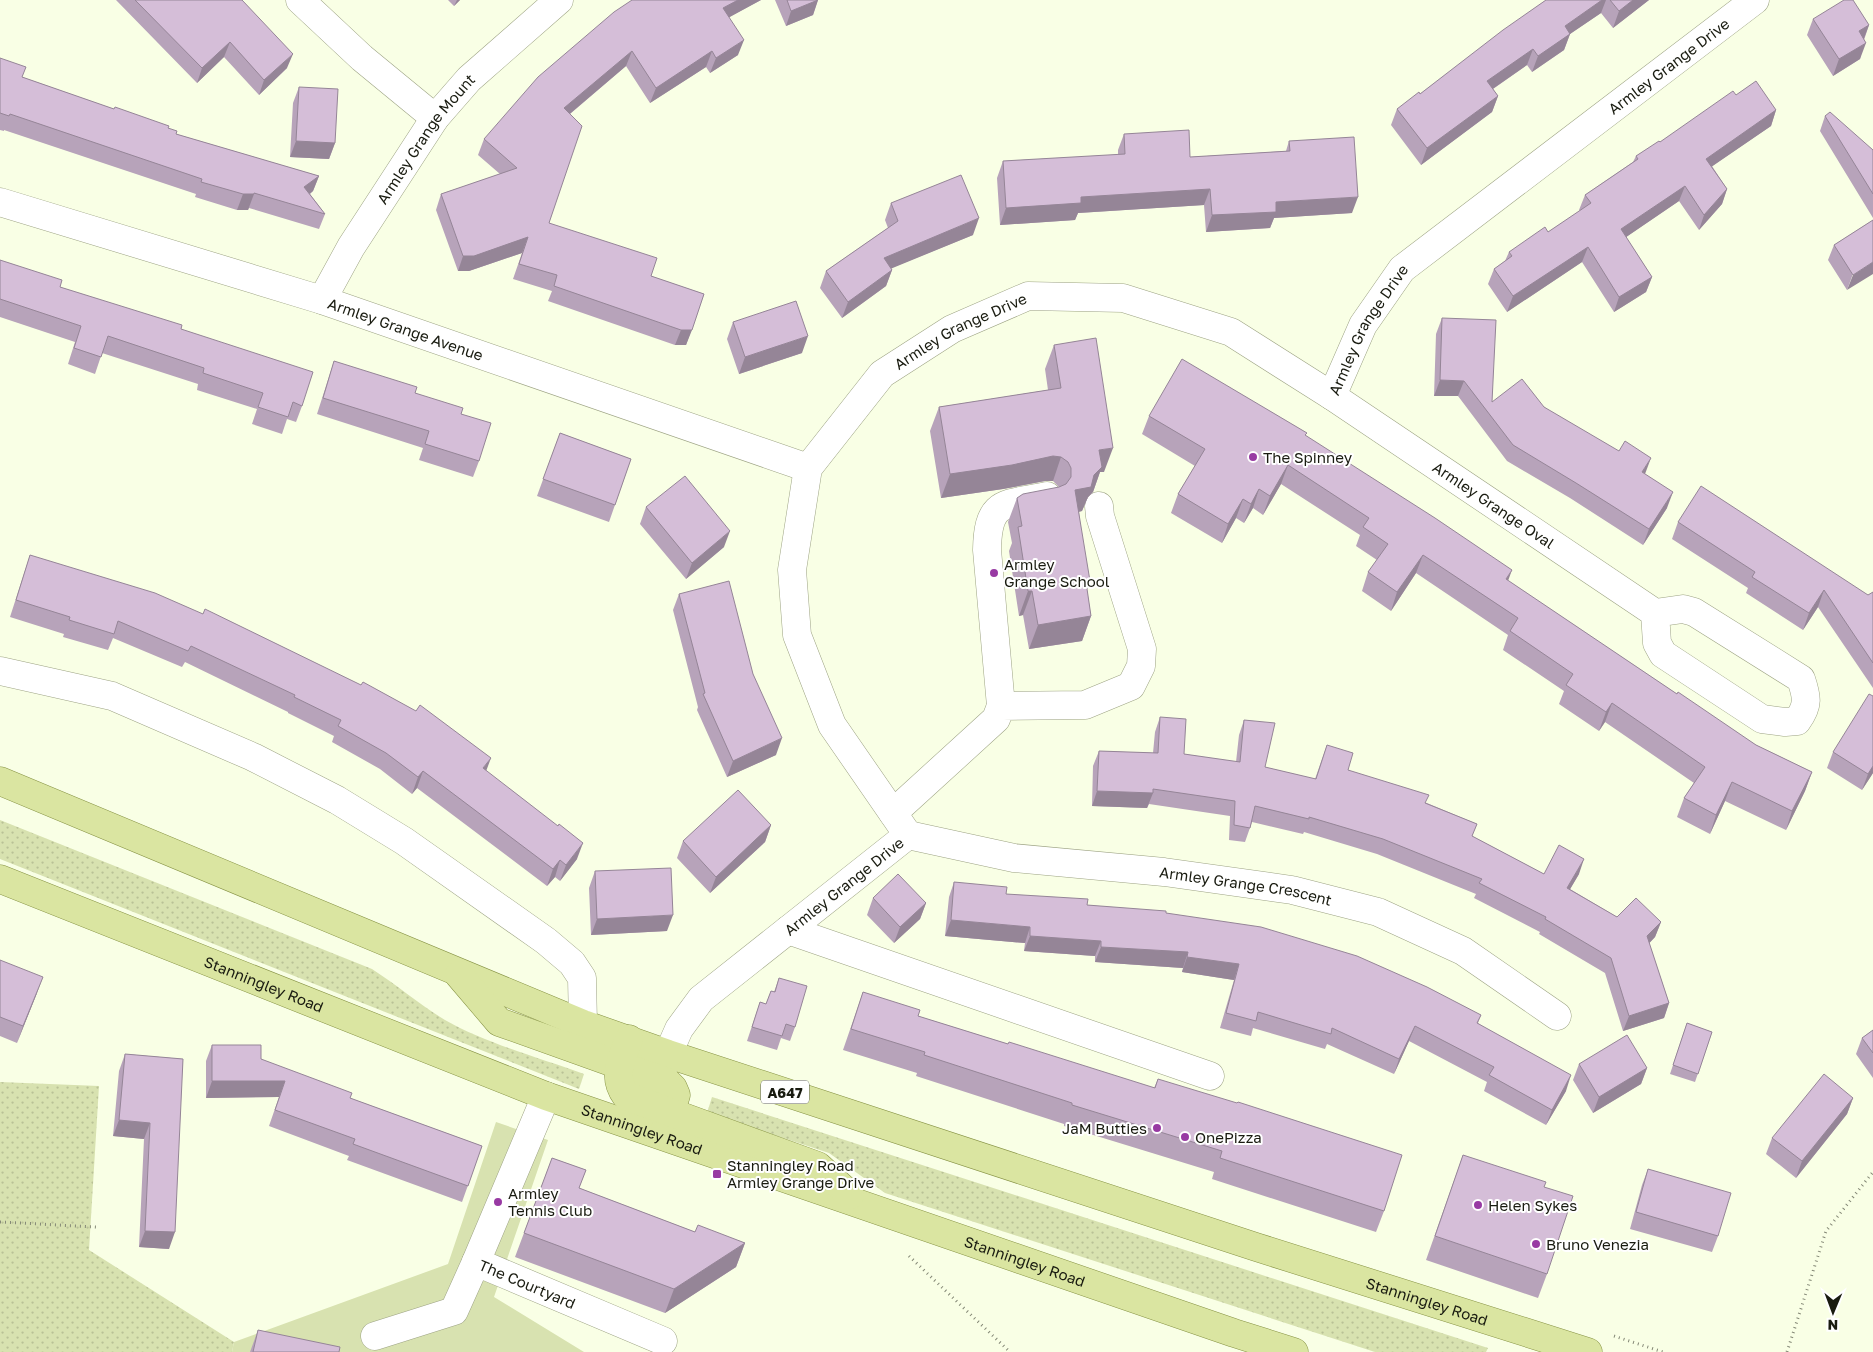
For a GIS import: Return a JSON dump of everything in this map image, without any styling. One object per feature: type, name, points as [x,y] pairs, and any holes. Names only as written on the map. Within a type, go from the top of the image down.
[{"type":"main road","name":"Stanningley Road","points":[[0,781],[456,972],[583,1024],[628,1040],[1256,1246],[1597,1343]]},
{"type":"main road","name":"Stanningley Road","points":[[0,879],[546,1096],[667,1124],[858,1202],[1224,1330],[1294,1352]]},
{"type":"main road","points":[[456,972],[499,1022],[618,1065],[658,1080],[667,1082],[673,1088],[676,1095],[667,1124],[626,1096],[620,1087],[618,1065],[628,1040]]},
{"type":"street","points":[[300,0],[362,58],[435,118]]},
{"type":"street","name":"Armley Grange Mount","points":[[322,300],[352,247],[435,118],[469,79],[559,0]]},
{"type":"street","name":"Armley Grange Drive","points":[[658,1080],[679,1029],[701,1000],[788,930],[901,824],[832,725],[797,634],[792,570],[808,468],[882,374],[952,329],[1028,296],[1123,298],[1231,332],[1332,396],[1363,325],[1402,269],[1754,0]]},
{"type":"street","name":"Armley Grange Avenue","points":[[0,202],[322,300],[808,468]]},
{"type":"street","name":"Armley Grange Oval","points":[[1332,396],[1656,613]]},
{"type":"street","points":[[901,824],[996,719],[1002,706],[987,550],[987,532],[990,519],[1001,506],[1047,496]]},
{"type":"street","points":[[1002,706],[1085,705],[1131,686],[1141,666],[1142,649],[1100,516],[1099,506]]},
{"type":"street","points":[[1683,609],[1694,612],[1801,679],[1807,694],[1804,711],[1797,720],[1785,722],[1762,719],[1663,654],[1657,643],[1656,613],[1683,609]]},
{"type":"street","points":[[0,671],[120,699],[252,757],[337,800],[404,840],[546,941],[572,963],[582,978],[583,1024]]},
{"type":"street","name":"Armley Grange Crescent","points":[[901,824],[1014,858],[1164,872],[1292,890],[1378,912],[1462,952],[1557,1016]]},
{"type":"street","points":[[788,930],[1210,1076]]},
{"type":"street","name":"The Courtyard","points":[[546,1096],[476,1262],[663,1341]]},
{"type":"street","points":[[375,1336],[454,1310],[476,1262]]},
{"type":"path","points":[[1787,1352],[1826,1231],[1873,1172]]},
{"type":"path","points":[[0,1222],[96,1227]]},
{"type":"path","points":[[905,1252],[1010,1352]]},
{"type":"path","points":[[1597,1343],[1662,1352]]},
{"type":"green space","points":[[0,820],[372,969],[445,1020],[477,1036],[584,1074],[579,1089],[0,859]]},
{"type":"green space","points":[[0,1082],[99,1086],[89,1250],[234,1342],[232,1352],[0,1352]]},
{"type":"green space","points":[[712,1097],[1488,1348],[1486,1352],[1375,1352],[885,1193],[829,1153],[707,1113]]},
{"type":"green space","name":"Armley Tennis Club","points":[[496,1122],[548,1140],[494,1297],[584,1352],[232,1352],[234,1342],[448,1264]]},
{"type":"building","points":[[135,0],[242,0],[293,54],[264,80],[230,42],[202,68]]},
{"type":"building","points":[[632,0],[738,0],[723,8],[744,40],[716,58],[712,51],[656,88],[632,51],[564,108],[582,126],[549,223],[657,258],[651,276],[704,294],[692,330],[681,330],[554,286],[557,275],[519,264],[528,237],[474,256],[463,256],[441,194],[517,168],[484,139],[538,77],[614,12]]},
{"type":"building","points":[[787,0],[818,0],[791,11]]},
{"type":"building","points":[[1546,0],[1602,0],[1565,26],[1570,34],[1538,56],[1533,49],[1487,81],[1498,96],[1427,148],[1397,109]]},
{"type":"building","points":[[1610,0],[1633,0],[1619,11]]},
{"type":"building","points":[[1844,0],[1853,0],[1869,25],[1859,31],[1866,43],[1839,59],[1813,19]]},
{"type":"building","points":[[0,58],[26,67],[22,77],[169,126],[168,128],[177,131],[176,134],[319,176],[304,187],[325,214],[254,193],[243,194],[201,182],[202,179],[10,114],[9,116],[0,113]]},
{"type":"building","points":[[1756,81],[1776,110],[1706,159],[1727,189],[1704,215],[1685,186],[1621,229],[1652,277],[1619,297],[1588,247],[1513,296],[1494,269],[1512,256],[1509,252],[1545,227],[1548,232],[1591,203],[1585,195],[1638,159],[1636,156],[1660,142],[1733,91],[1736,95]]},
{"type":"building","points":[[299,87],[338,89],[335,143],[296,141]]},
{"type":"building","points":[[1830,112],[1873,150],[1873,194],[1825,116]]},
{"type":"building","points":[[1189,130],[1190,157],[1290,151],[1289,141],[1354,137],[1358,197],[1276,202],[1276,212],[1212,215],[1210,189],[1081,197],[1081,203],[1006,208],[1003,161],[1125,154],[1124,134]]},
{"type":"building","points":[[961,175],[979,218],[884,258],[892,270],[848,302],[826,271],[898,221],[891,203]]},
{"type":"building","points":[[1873,220],[1873,262],[1853,275],[1834,245]]},
{"type":"building","points":[[0,260],[62,280],[60,287],[182,325],[181,329],[313,372],[302,406],[293,402],[288,417],[258,407],[263,393],[203,373],[204,368],[108,336],[101,357],[74,348],[81,326],[0,299]]},
{"type":"building","points":[[796,301],[808,336],[745,357],[733,322]]},
{"type":"building","points":[[1442,318],[1496,320],[1492,402],[1522,379],[1544,407],[1619,451],[1625,441],[1651,458],[1642,472],[1673,492],[1649,529],[1513,445],[1464,381],[1440,380]]},
{"type":"building","points":[[1096,338],[1113,448],[1099,450],[1102,467],[1094,475],[1091,487],[1075,490],[1090,581],[1086,582],[1091,616],[1038,625],[1032,591],[1028,591],[1018,527],[1022,526],[1017,498],[1023,494],[1066,484],[1071,477],[1071,468],[1068,462],[1061,457],[1053,456],[1012,465],[950,474],[939,407],[1061,388],[1054,345]]},
{"type":"building","points":[[1182,359],[1307,433],[1305,435],[1512,570],[1506,579],[1677,694],[1678,692],[1756,745],[1812,772],[1792,811],[1732,782],[1716,815],[1684,798],[1705,767],[1612,703],[1606,712],[1566,685],[1573,674],[1510,631],[1518,618],[1423,555],[1397,592],[1368,572],[1388,544],[1363,527],[1369,518],[1288,465],[1270,496],[1259,489],[1251,504],[1243,499],[1228,524],[1178,494],[1205,449],[1149,416]]},
{"type":"building","points":[[334,361],[417,387],[415,393],[463,408],[461,414],[491,423],[479,461],[425,444],[429,431],[323,398]]},
{"type":"building","points":[[560,433],[631,459],[615,505],[543,479]]},
{"type":"building","points":[[685,476],[730,531],[692,563],[646,507]]},
{"type":"building","points":[[1701,486],[1868,595],[1873,592],[1873,663],[1824,590],[1809,613],[1752,577],[1755,572],[1678,522]]},
{"type":"building","points":[[30,555],[155,593],[203,614],[205,609],[361,685],[363,682],[416,711],[420,705],[491,758],[483,768],[583,843],[566,865],[560,860],[553,869],[423,771],[418,777],[386,753],[338,726],[341,720],[294,697],[295,695],[191,646],[188,651],[118,621],[114,634],[69,620],[70,617],[16,600]]},
{"type":"building","points":[[729,581],[753,674],[782,738],[733,761],[703,694],[705,693],[679,594]]},
{"type":"building","points":[[1869,694],[1873,696],[1873,766],[1868,774],[1833,752]]},
{"type":"building","points":[[1160,717],[1186,719],[1184,754],[1240,762],[1244,720],[1275,723],[1265,767],[1316,779],[1327,745],[1353,753],[1348,770],[1429,795],[1425,803],[1477,824],[1472,836],[1544,874],[1559,845],[1584,859],[1567,888],[1617,917],[1636,898],[1661,922],[1647,936],[1669,1003],[1629,1016],[1611,958],[1545,919],[1546,917],[1479,883],[1482,879],[1383,839],[1309,817],[1309,819],[1255,806],[1250,828],[1234,825],[1235,801],[1153,789],[1153,793],[1097,791],[1099,751],[1158,753]]},
{"type":"building","points":[[738,790],[771,825],[716,877],[683,841]]},
{"type":"building","points":[[671,868],[673,915],[597,919],[595,871]]},
{"type":"building","points":[[898,874],[926,903],[900,927],[873,898]]},
{"type":"building","points":[[954,882],[1007,887],[1006,894],[1088,899],[1087,905],[1166,911],[1166,913],[1261,927],[1357,956],[1427,987],[1481,1015],[1477,1023],[1571,1075],[1552,1110],[1489,1075],[1494,1067],[1415,1026],[1399,1059],[1332,1028],[1331,1034],[1258,1012],[1256,1021],[1226,1013],[1239,964],[1187,957],[1188,952],[1101,947],[1101,941],[1030,936],[1030,927],[951,920]]},
{"type":"building","points":[[0,960],[43,977],[23,1026],[0,1017]]},
{"type":"building","points":[[779,978],[807,986],[795,1027],[786,1024],[782,1036],[752,1027],[760,1002],[766,1004],[771,991],[775,992]]},
{"type":"building","points":[[863,992],[920,1010],[918,1016],[1008,1044],[1009,1042],[1155,1088],[1158,1079],[1238,1102],[1402,1155],[1384,1211],[1220,1158],[1222,1151],[1072,1105],[1072,1103],[924,1055],[925,1052],[851,1029]]},
{"type":"building","points":[[1687,1023],[1712,1032],[1698,1074],[1673,1065]]},
{"type":"building","points":[[1873,1030],[1873,1053],[1862,1038]]},
{"type":"building","points":[[1627,1035],[1647,1068],[1599,1097],[1579,1064]]},
{"type":"building","points":[[212,1045],[261,1045],[261,1059],[352,1093],[350,1098],[482,1146],[468,1186],[353,1144],[355,1139],[275,1110],[285,1081],[212,1081]]},
{"type":"building","points":[[125,1054],[183,1059],[175,1232],[145,1231],[150,1123],[119,1120]]},
{"type":"building","points":[[1824,1074],[1853,1098],[1802,1161],[1772,1138]]},
{"type":"building","points":[[1463,1155],[1546,1182],[1544,1187],[1573,1196],[1547,1274],[1435,1236]]},
{"type":"building","points":[[552,1158],[586,1170],[579,1188],[695,1232],[698,1225],[745,1243],[674,1289],[524,1233]]},
{"type":"building","points":[[1648,1169],[1731,1193],[1718,1236],[1636,1212]]},
{"type":"building","points":[[258,1330],[340,1347],[339,1352],[253,1352]]},
{"type":"place","name":"The Spinney","points":[[1253,457]]},
{"type":"place","name":"Armley Grange School","points":[[994,573]]},
{"type":"place","name":"JaM Butties","points":[[1157,1128]]},
{"type":"place","name":"OnePizza","points":[[1185,1137]]},
{"type":"place","name":"Stanningley Road Armley Grange Drive","points":[[717,1174]]},
{"type":"place","name":"Armley Tennis Club","points":[[498,1202]]},
{"type":"place","name":"Helen Sykes","points":[[1478,1205]]},
{"type":"place","name":"Bruno Venezia","points":[[1536,1244]]}]
